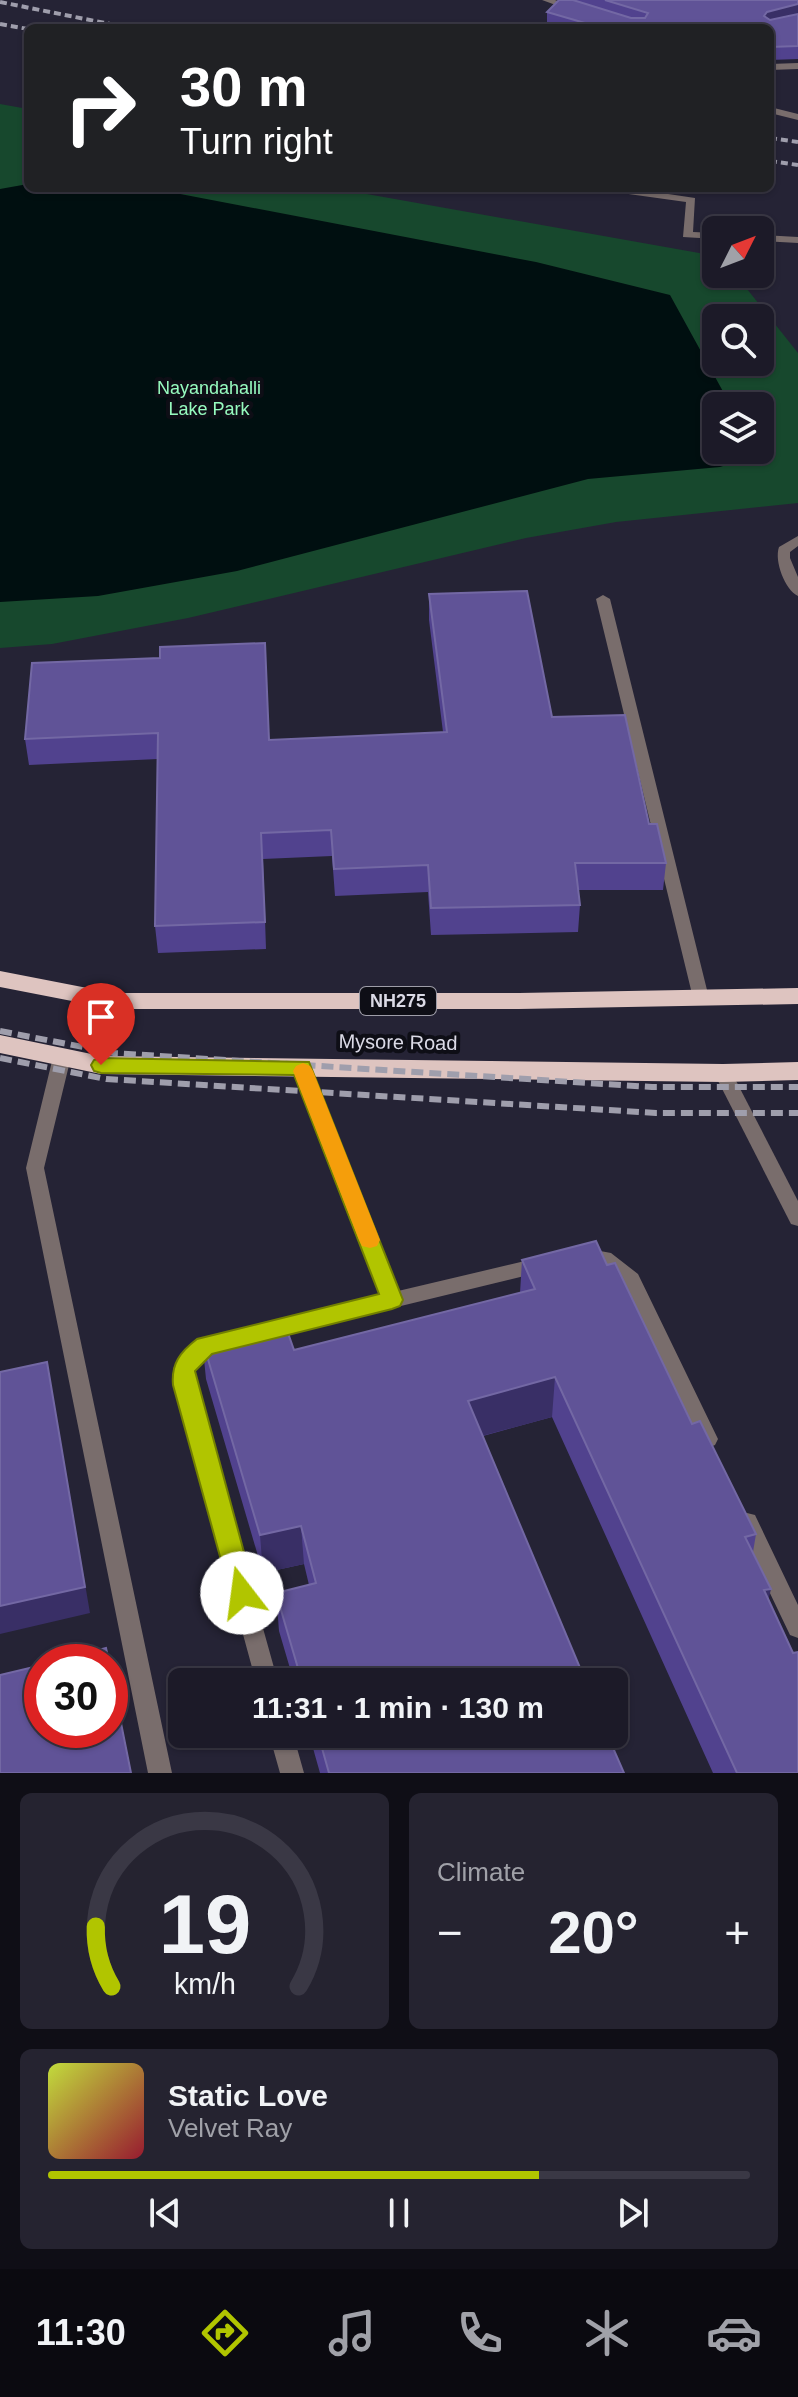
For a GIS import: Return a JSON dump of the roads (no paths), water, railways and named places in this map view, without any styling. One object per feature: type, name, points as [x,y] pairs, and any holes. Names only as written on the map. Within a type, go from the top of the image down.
[{"type":"highway","name":"Mysore Road","points":[[0,979],[113,1001],[798,996]]},
{"type":"highway","name":"Mysore Road","points":[[0,1044],[101,1065],[723,1073],[798,1071]]},
{"type":"street","points":[[546,0],[584,11]]},
{"type":"street","points":[[774,68],[798,66]]},
{"type":"street","points":[[774,111],[798,117]]},
{"type":"street","points":[[635,192],[691,200],[687,235],[702,236]]},
{"type":"street","points":[[774,239],[798,240]]},
{"type":"street","points":[[798,540],[784,550],[783,558],[798,592]]},
{"type":"street","points":[[603,599],[701,998]]},
{"type":"street","points":[[62,1057],[35,1168],[160,1773]]},
{"type":"street","points":[[302,1067],[392,1300]]},
{"type":"street","points":[[723,1073],[798,1219]]},
{"type":"street","points":[[263,1668],[185,1385],[183,1369],[194,1354],[205,1346],[392,1300],[599,1255],[615,1263],[631,1279],[718,1461]]},
{"type":"street","points":[[738,1503],[798,1628]]},
{"type":"street","points":[[285,1748],[292,1773]]},
{"type":"railway","points":[[0,2],[110,24]]},
{"type":"railway","points":[[0,24],[24,28]]},
{"type":"railway","points":[[774,139],[798,142]]},
{"type":"railway","points":[[774,162],[798,165]]},
{"type":"railway","points":[[0,1031],[114,1053],[652,1087],[798,1087]]},
{"type":"railway","points":[[0,1058],[106,1079],[656,1113],[798,1113]]},
{"type":"park label","name":"Nayandahalli Lake Park","points":[[209,398]]}]
